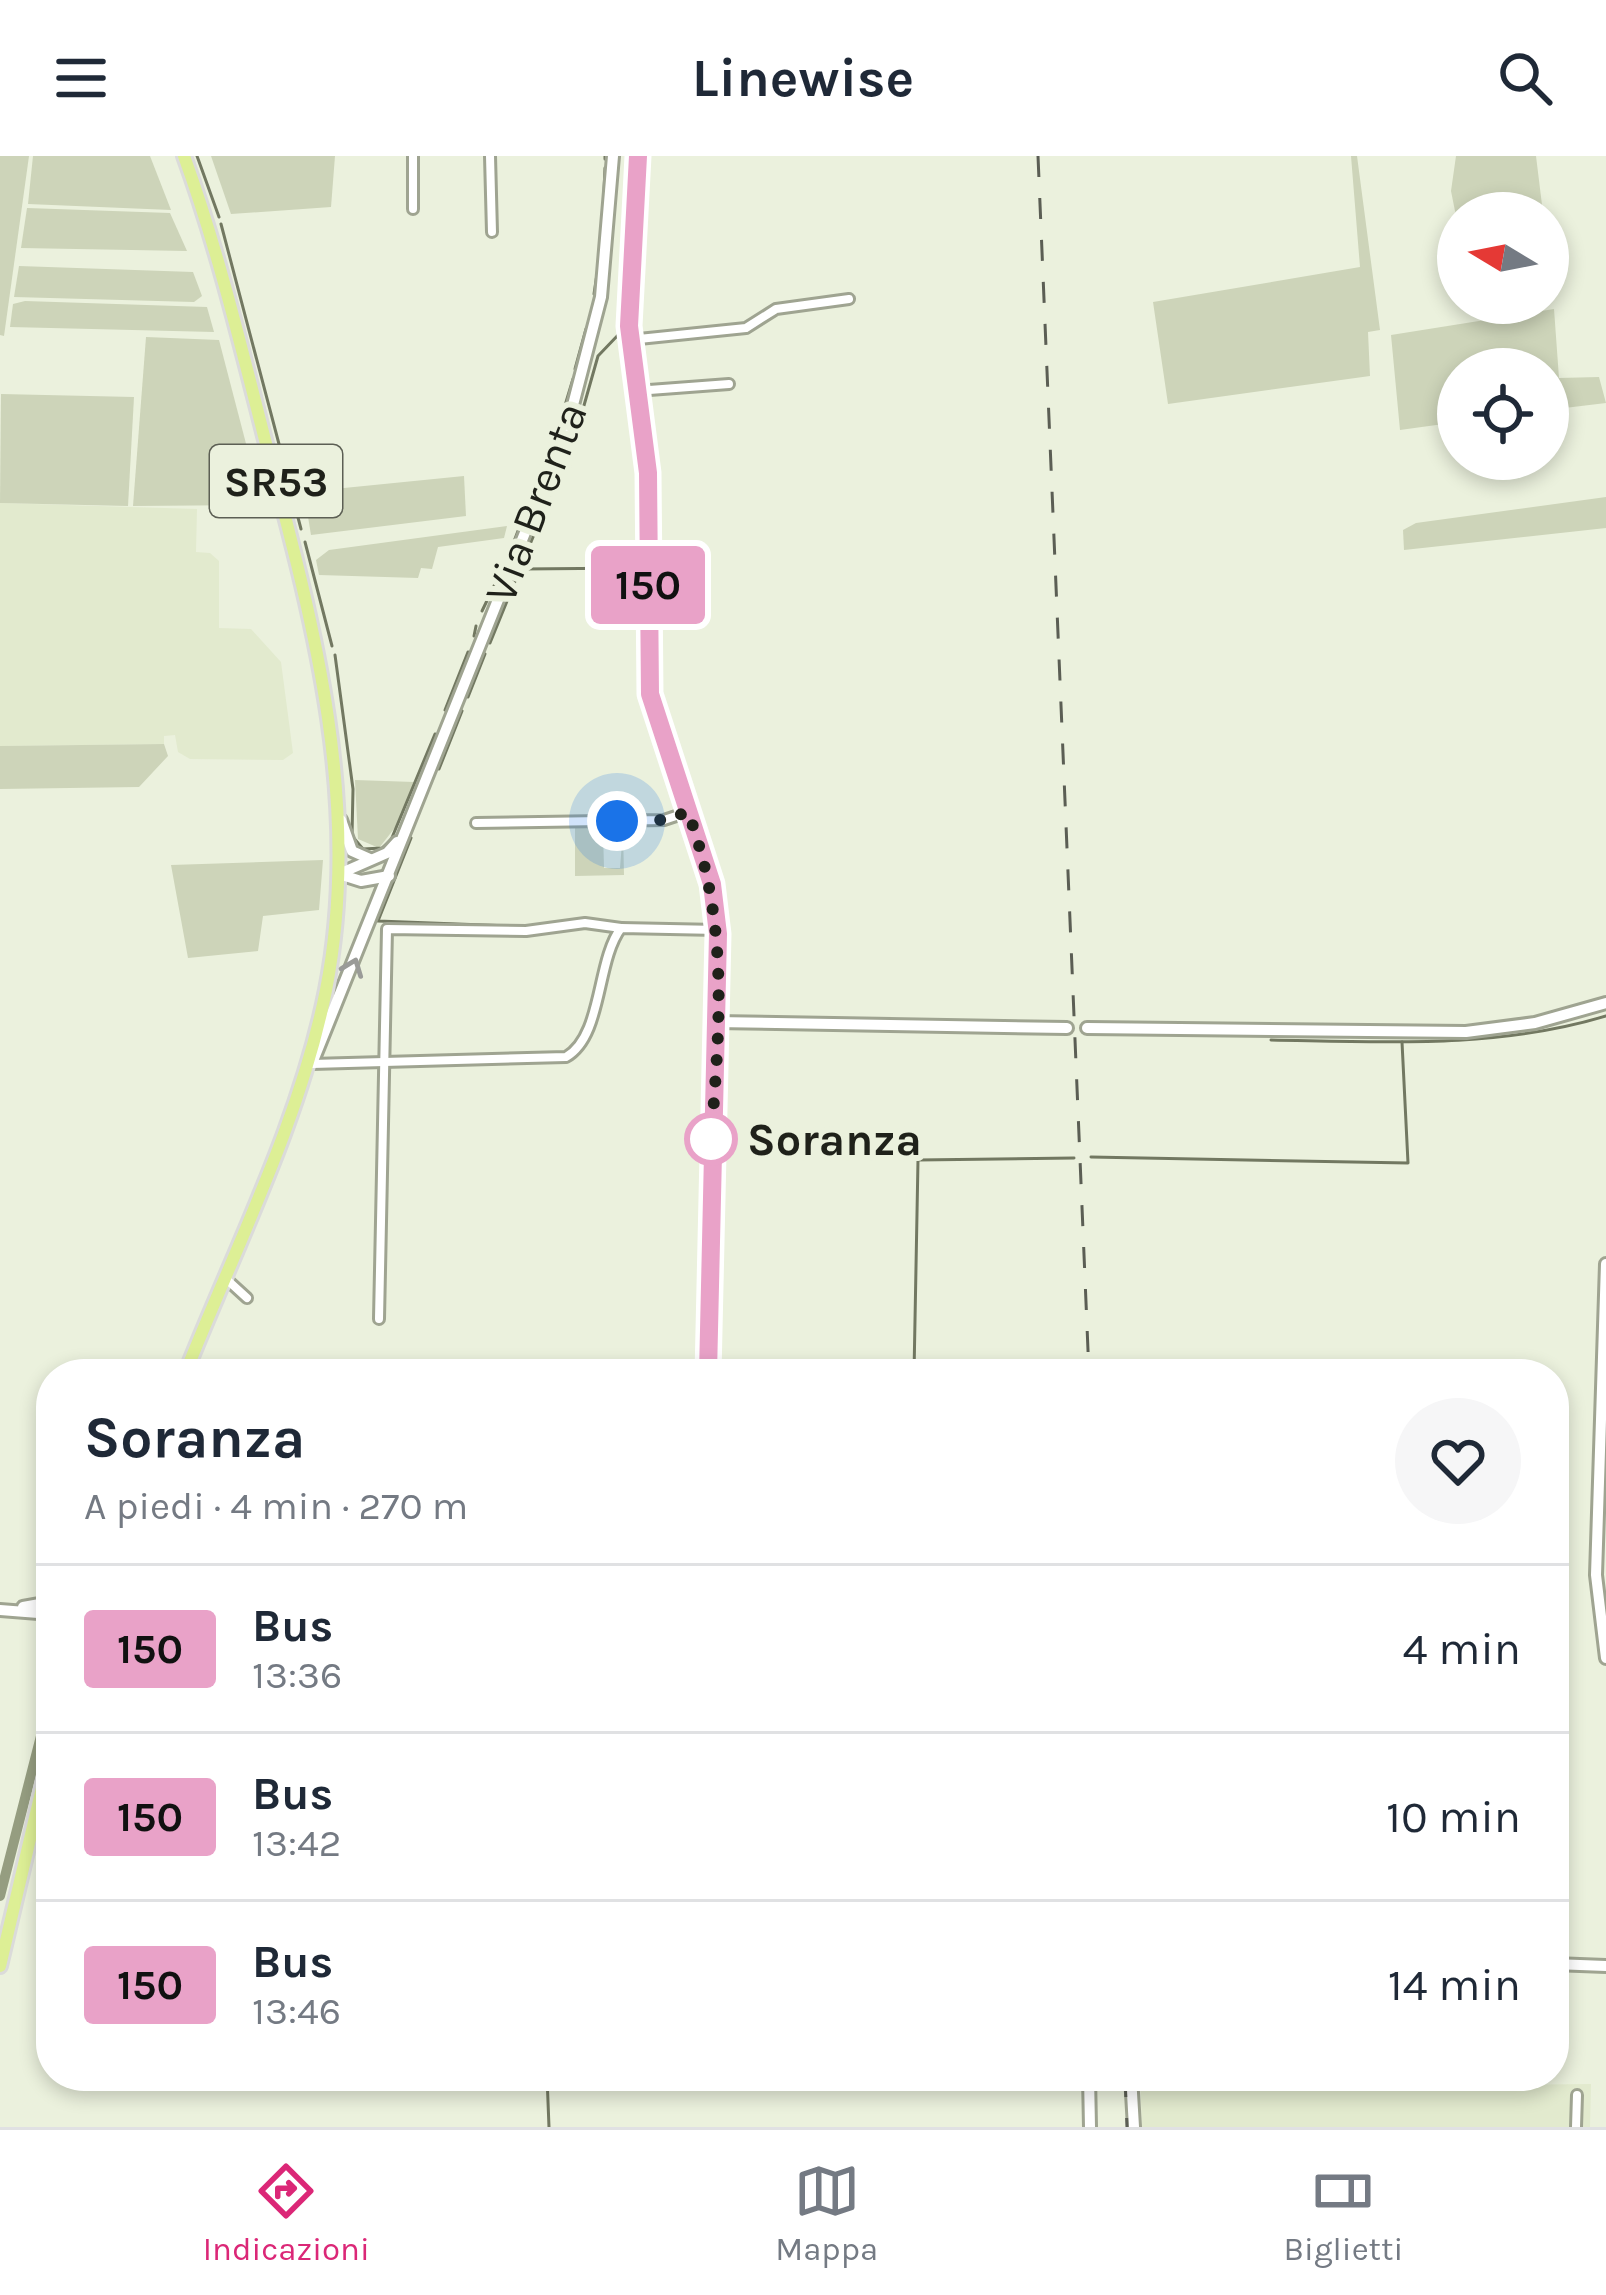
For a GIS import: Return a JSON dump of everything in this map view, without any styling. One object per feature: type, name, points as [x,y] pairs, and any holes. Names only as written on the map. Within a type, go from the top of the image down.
[{"type":"main road","name":"SR53","points":[[184,156],[241,348],[329,707],[340,813],[339,874],[325,996],[289,1113]]},
{"type":"main road","name":"Via Brenta","points":[[190,1359],[573,409],[607,266],[613,156]]},
{"type":"main road","points":[[639,156],[629,340],[649,492],[650,694],[712,884],[718,929],[708,1359]]},
{"type":"main road","points":[[340,813],[352,851],[374,860]]},
{"type":"main road","name":"Via Brenta","points":[[339,874],[374,860],[404,835]]},
{"type":"main road","points":[[339,874],[361,881],[388,876]]},
{"type":"main road","points":[[1088,1028],[1466,1032],[1535,1024],[1606,1003]]},
{"type":"main road","points":[[716,1022],[1067,1028]]},
{"type":"main road","points":[[1606,1264],[1596,1575],[1606,1658]]},
{"type":"main road","points":[[14,1610],[36,1605]]},
{"type":"main road","points":[[0,1610],[36,1612]]},
{"type":"main road","points":[[0,1966],[36,1817]]},
{"type":"main road","points":[[1569,1965],[1606,1966]]},
{"type":"main road","points":[[1089,2091],[1090,2127]]},
{"type":"main road","points":[[1133,2091],[1134,2127]]},
{"type":"street","points":[[413,156],[413,209]]},
{"type":"street","points":[[490,156],[492,232]]},
{"type":"street","points":[[629,340],[746,328],[776,309],[849,299]]},
{"type":"street","points":[[635,391],[729,384]]},
{"type":"street","points":[[476,824],[664,820],[688,812]]},
{"type":"street","points":[[379,1319],[386,929],[526,931],[585,923],[718,929]]},
{"type":"street","points":[[312,1064],[536,1061],[576,1051],[601,990],[608,946],[621,928]]},
{"type":"street","points":[[224,1277],[247,1298]]},
{"type":"street","points":[[1576,2127],[1577,2095]]},
{"type":"shaded area","points":[[0,156],[29,156],[4,336],[0,335]]},
{"type":"shaded area","points":[[33,156],[150,156],[171,210],[28,204]]},
{"type":"shaded area","points":[[211,156],[335,156],[331,207],[231,214]]},
{"type":"shaded area","points":[[1351,156],[1357,156],[1380,330],[1368,332],[1370,376],[1168,404],[1153,302],[1360,267]]},
{"type":"shaded area","points":[[1456,156],[1536,156],[1540,192],[1451,191]]},
{"type":"shaded area","points":[[27,208],[170,213],[187,251],[21,248]]},
{"type":"shaded area","points":[[19,266],[193,272],[202,296],[194,302],[14,297]]},
{"type":"shaded area","points":[[13,304],[207,307],[214,332],[10,327]]},
{"type":"shaded area","points":[[1460,324],[1555,324],[1557,348],[1437,348],[1437,425],[1400,430],[1391,335]]},
{"type":"shaded area","points":[[146,337],[219,340],[262,505],[133,506]]},
{"type":"shaded area","points":[[1599,377],[1606,403],[1569,407],[1569,378]]},
{"type":"shaded area","points":[[1,394],[134,397],[128,506],[0,503]]},
{"type":"shaded area","points":[[464,476],[466,516],[311,535],[304,492]]},
{"type":"shaded area","points":[[1606,497],[1606,528],[1404,550],[1403,530],[1416,523]]},
{"type":"shaded area","points":[[0,503],[197,509],[196,552],[210,553],[219,561],[219,628],[251,629],[281,662],[293,753],[283,760],[190,759],[178,752],[175,735],[164,736],[164,744],[0,746]]},
{"type":"shaded area","points":[[507,526],[504,538],[438,547],[432,569],[421,568],[418,578],[319,575],[316,560],[329,550]]},
{"type":"shaded area","points":[[164,744],[168,756],[139,787],[0,789],[0,746]]},
{"type":"shaded area","points":[[355,780],[414,782],[397,825],[379,848],[358,839]]},
{"type":"shaded area","points":[[610,826],[603,831],[604,868],[620,868],[623,830],[624,875],[575,876],[575,827]]},
{"type":"shaded area","points":[[323,860],[319,910],[263,916],[258,951],[188,958],[171,865]]},
{"type":"shaded area","points":[[1569,2084],[1591,2084],[1590,2127],[1142,2127],[1141,2091],[1569,2091]]},
{"type":"waterway","points":[[197,156],[219,217]]},
{"type":"waterway","points":[[631,202],[632,156]]},
{"type":"waterway","points":[[604,192],[605,168]]},
{"type":"waterway","points":[[221,224],[284,463]]},
{"type":"waterway","points":[[628,254],[621,338],[640,474],[641,643]]},
{"type":"waterway","points":[[594,294],[597,274]]},
{"type":"waterway","points":[[575,369],[586,329]]},
{"type":"waterway","points":[[581,416],[598,356],[620,333]]},
{"type":"waterway","points":[[563,412],[573,379]]},
{"type":"waterway","points":[[531,497],[560,422]]},
{"type":"waterway","points":[[490,643],[576,431]]},
{"type":"waterway","points":[[286,472],[301,529]]},
{"type":"waterway","points":[[501,575],[528,505]]},
{"type":"waterway","points":[[305,542],[332,646]]},
{"type":"waterway","points":[[522,569],[638,568]]},
{"type":"waterway","points":[[482,611],[495,584]]},
{"type":"waterway","points":[[474,636],[476,626]]},
{"type":"waterway","points":[[445,710],[468,652]]},
{"type":"waterway","points":[[468,697],[485,654]]},
{"type":"waterway","points":[[335,655],[353,789],[352,836],[363,849],[382,848],[391,840],[435,734]]},
{"type":"waterway","points":[[641,655],[643,701],[673,795]]},
{"type":"waterway","points":[[439,769],[462,711]]},
{"type":"waterway","points":[[683,825],[705,887]]},
{"type":"waterway","points":[[411,838],[378,921],[513,926]]},
{"type":"waterway","points":[[1271,1040],[1482,1039],[1606,1016]]},
{"type":"waterway","points":[[1091,1157],[1408,1163],[1402,1042]]},
{"type":"waterway","points":[[914,1359],[918,1160],[1074,1158]]},
{"type":"waterway","points":[[0,1896],[36,1756]]},
{"type":"waterway","points":[[548,2091],[549,2127]]},
{"type":"railway","points":[[1038,156],[1088,1359]]},
{"type":"railway","points":[[1126,2091],[1127,2127]]},
{"type":"bus line","name":"150","points":[[638,156],[629,326],[648,473],[650,694],[712,884],[718,934],[708,1359]]},
{"type":"place","name":"Soranza","points":[[711,1139]]},
{"type":"route","points":[[617,821],[664,820],[688,812],[707,867],[718,934],[711,1139]]}]
